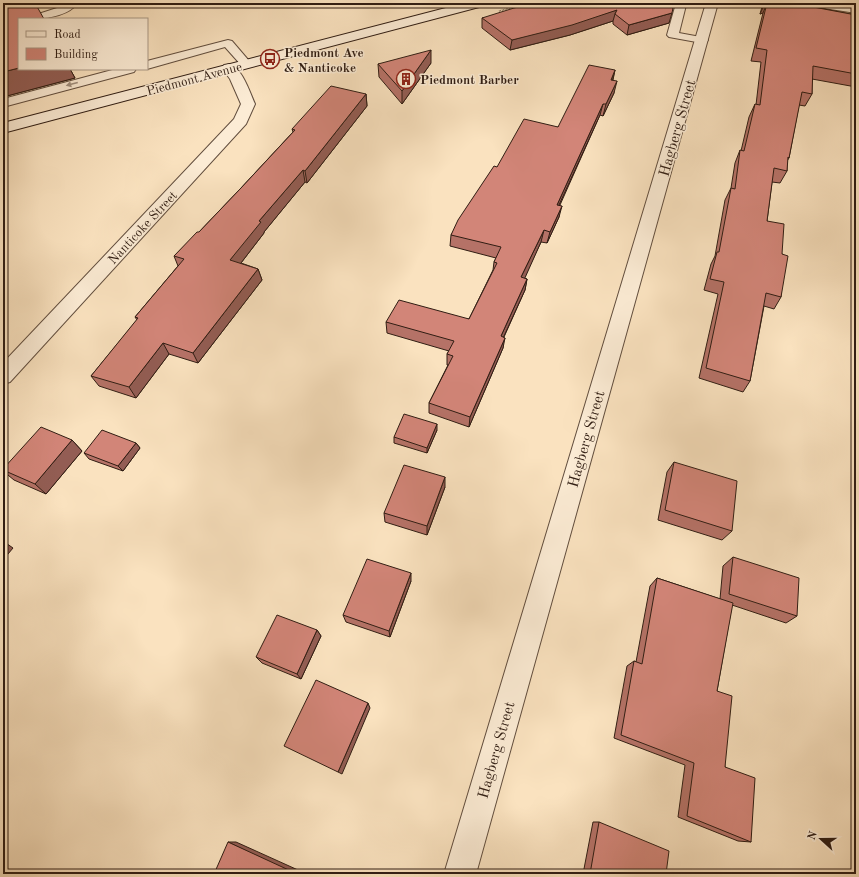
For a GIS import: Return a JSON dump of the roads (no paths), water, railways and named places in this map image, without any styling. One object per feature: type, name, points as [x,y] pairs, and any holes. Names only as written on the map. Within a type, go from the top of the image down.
[{"type":"street","name":"Piedmont Avenue","points":[[3,128],[479,3]]},
{"type":"street","name":"Hagberg Street","points":[[460,874],[712,3]]},
{"type":"street","points":[[817,3],[856,9]]},
{"type":"street","name":"Nanticoke Street","points":[[3,376],[241,121],[248,104],[237,79],[229,68]]},
{"type":"lane","points":[[36,18],[60,10],[73,3]]},
{"type":"lane","points":[[675,3],[681,5],[673,35],[702,40]]},
{"type":"lane","points":[[148,64],[228,43],[246,64]]},
{"type":"lane","points":[[3,103],[126,70]]},
{"type":"place","name":"Piedmont Ave & Nanticoke","points":[[270,59]]},
{"type":"place","name":"Piedmont Barber","points":[[406,79]]}]
